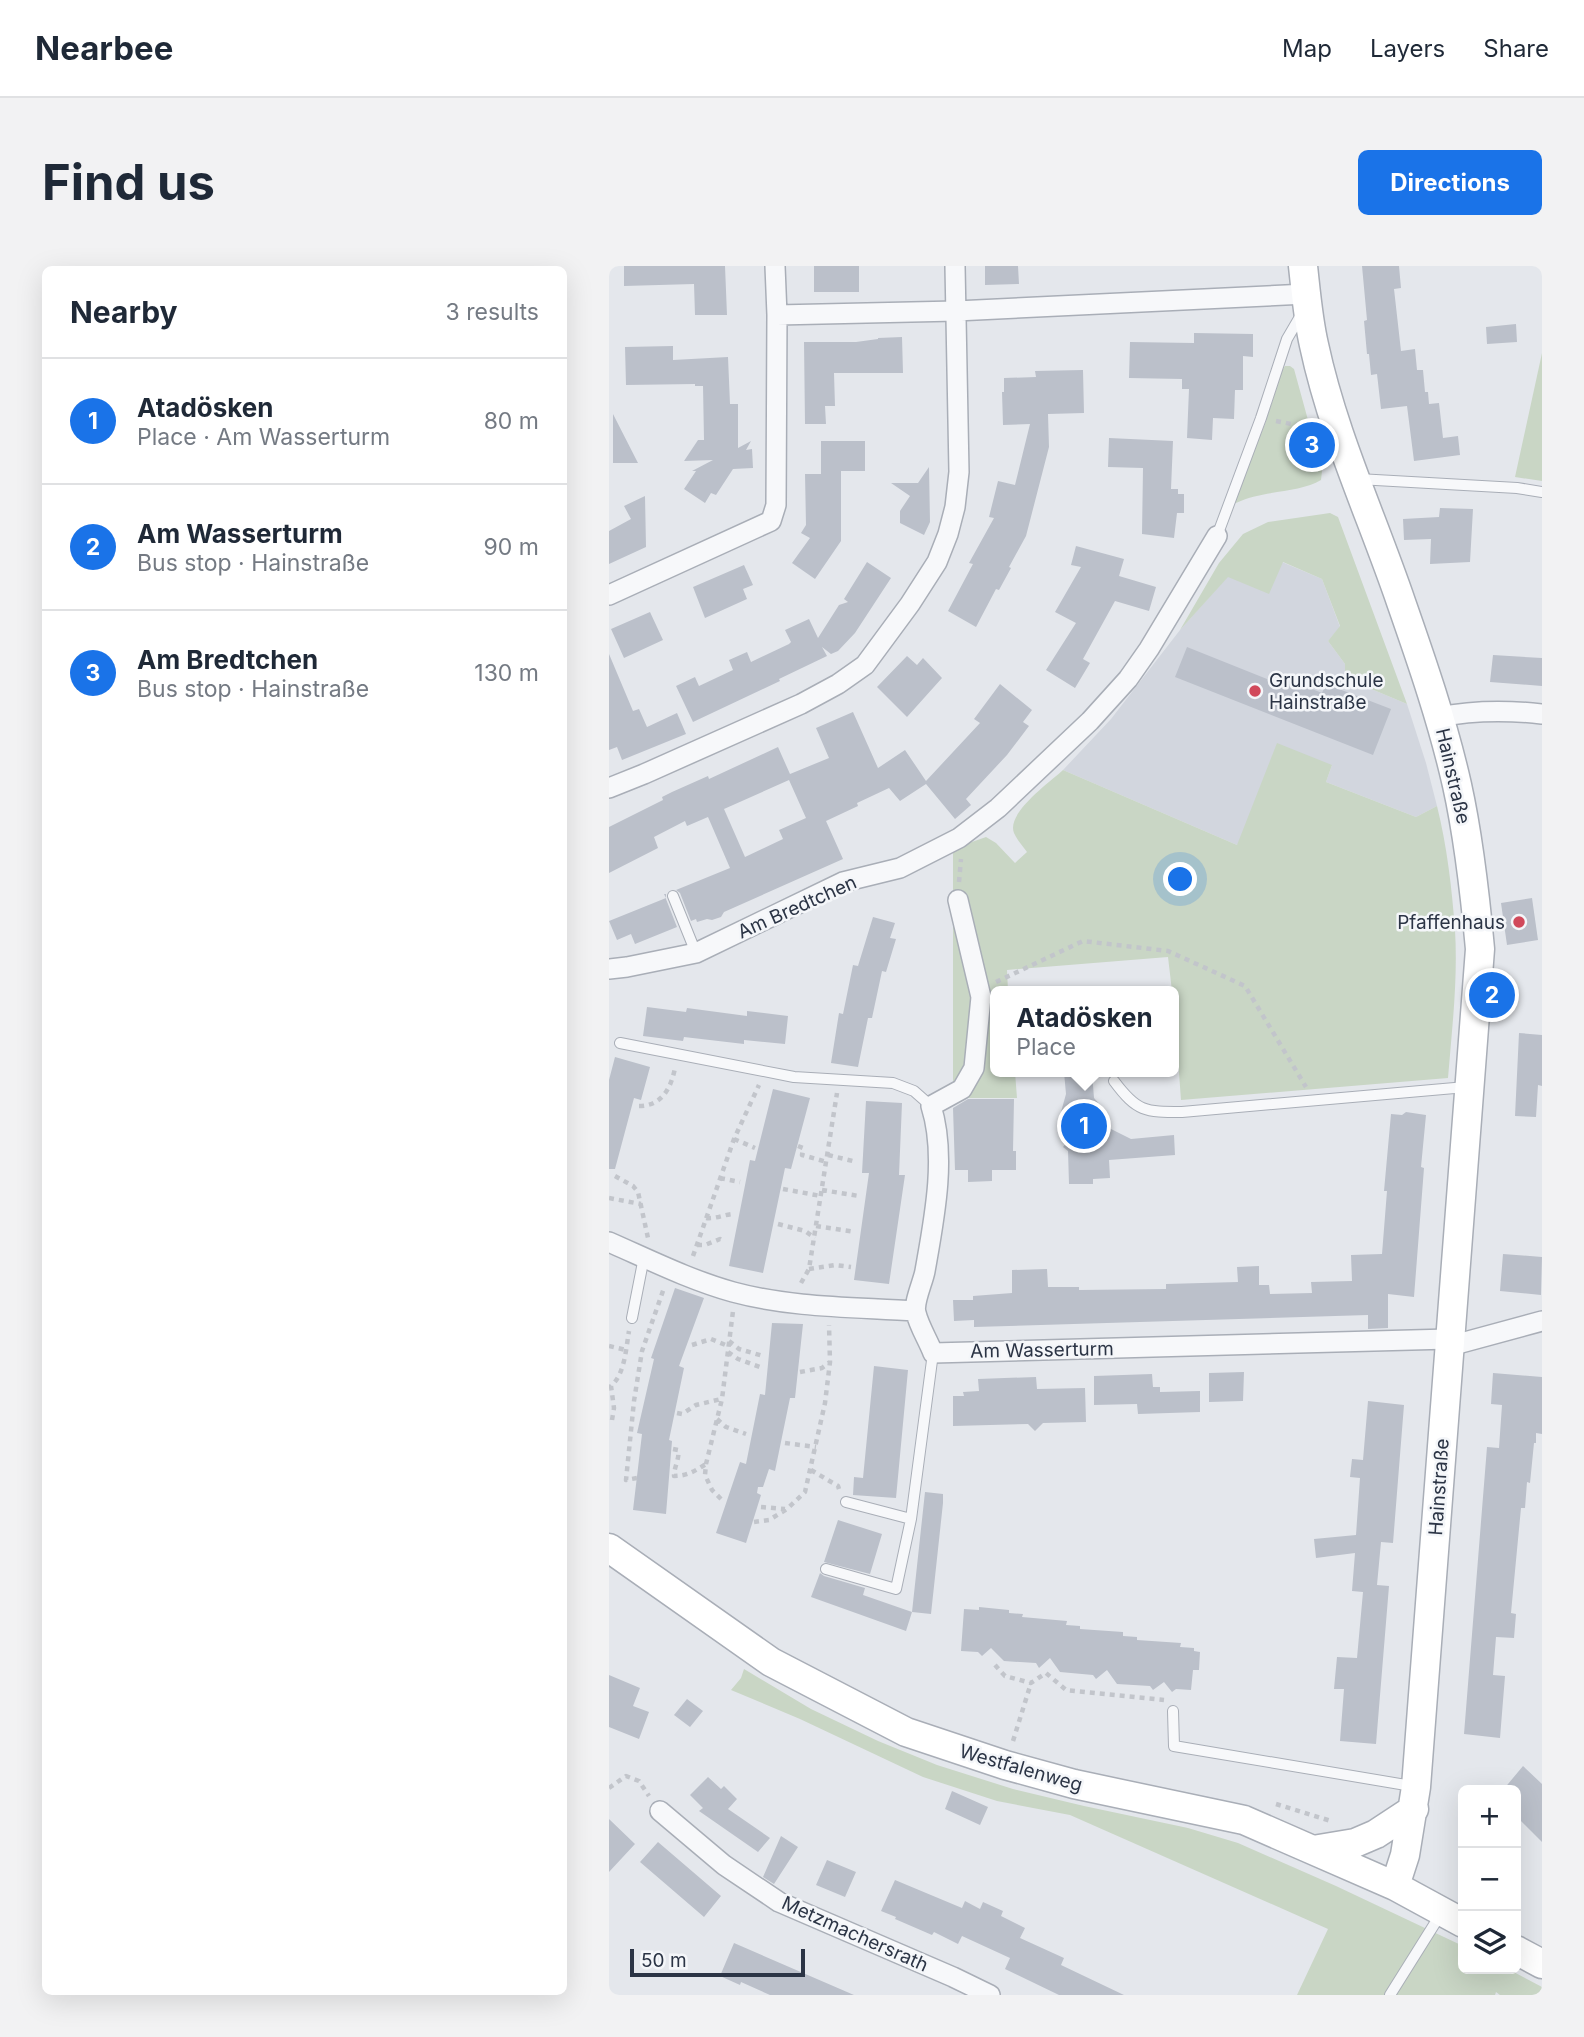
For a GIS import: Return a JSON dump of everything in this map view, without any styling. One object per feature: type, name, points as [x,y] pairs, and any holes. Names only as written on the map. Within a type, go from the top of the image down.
[{"type":"street","points":[[609,595],[771,521],[776,505],[775,266]]},
{"type":"street","points":[[609,788],[645,775],[801,704],[838,684],[865,665],[910,604],[937,562],[955,506],[959,472],[955,266]]},
{"type":"street","points":[[777,314],[956,311],[1305,288]]},
{"type":"street","name":"Hainstraße","points":[[1305,288],[1314,346],[1327,395],[1402,603],[1439,718],[1457,785],[1472,864],[1480,948],[1415,1798],[1405,1855],[1395,1886]]},
{"type":"street","name":"Am Bredtchen","points":[[609,969],[696,953],[843,882],[900,868],[959,838],[999,808],[1090,721],[1128,679],[1217,537]]},
{"type":"street","points":[[1439,718],[1469,711],[1542,713]]},
{"type":"street","points":[[933,1353],[915,1311],[925,1275],[938,1167],[937,1124],[931,1106],[962,1088],[974,1068],[981,996],[958,900]]},
{"type":"street","points":[[609,1242],[678,1274],[736,1292],[795,1303],[915,1311]]},
{"type":"street","name":"Am Wasserturm","points":[[933,1353],[1450,1343],[1542,1321]]},
{"type":"street","name":"Westfalenweg","points":[[609,1548],[771,1662],[906,1732],[1005,1765],[1074,1784],[1244,1821],[1395,1886],[1453,1917]]},
{"type":"street","points":[[1313,1850],[1355,1843],[1376,1834],[1415,1798]]},
{"type":"street","name":"Metzmachersrath","points":[[660,1811],[724,1865],[779,1902],[991,1995]]},
{"type":"street","points":[[1521,1953],[1542,1964]]},
{"type":"lane","points":[[1217,537],[1305,288]]},
{"type":"lane","points":[[1355,478],[1517,488],[1542,492]]},
{"type":"lane","points":[[673,896],[696,953]]},
{"type":"lane","points":[[620,1043],[766,1073],[838,1081],[893,1083],[914,1091],[931,1106]]},
{"type":"lane","points":[[1114,1081],[1130,1102],[1153,1112],[1182,1112],[1470,1086]]},
{"type":"lane","points":[[632,1318],[644,1257]]},
{"type":"lane","points":[[826,1569],[897,1589],[911,1519],[933,1353]]},
{"type":"lane","points":[[846,1502],[911,1519]]},
{"type":"lane","points":[[1173,1711],[1174,1746],[1415,1798]]},
{"type":"lane","points":[[1390,1995],[1453,1917]]},
{"type":"path","points":[[1261,418],[1315,429],[1337,424]]},
{"type":"path","points":[[992,986],[999,979],[1083,941],[1168,951],[1245,986],[1313,1099]]},
{"type":"path","points":[[981,996],[990,988]]},
{"type":"path","points":[[639,1107],[646,1106],[667,1093],[672,1084],[677,1055]]},
{"type":"path","points":[[637,1478],[626,1480],[633,1401],[649,1329],[678,1274],[697,1245],[734,1139],[766,1073]]},
{"type":"path","points":[[838,1081],[808,1272],[835,1265],[851,1267]]},
{"type":"path","points":[[734,1139],[755,1148]]},
{"type":"path","points":[[798,1146],[803,1148],[802,1156],[827,1162]]},
{"type":"path","points":[[828,1155],[857,1162]]},
{"type":"path","points":[[615,1176],[638,1192],[649,1242],[644,1257]]},
{"type":"path","points":[[720,1178],[740,1182]]},
{"type":"path","points":[[783,1189],[859,1196]]},
{"type":"path","points":[[610,1198],[642,1204]]},
{"type":"path","points":[[706,1218],[732,1214]]},
{"type":"path","points":[[778,1224],[804,1231],[815,1238]]},
{"type":"path","points":[[817,1226],[855,1232]]},
{"type":"path","points":[[697,1245],[720,1239],[726,1242]]},
{"type":"path","points":[[721,1499],[712,1490],[705,1475],[722,1399],[736,1292]]},
{"type":"path","points":[[754,1522],[769,1520],[805,1492],[825,1403],[830,1362],[828,1306]]},
{"type":"path","points":[[612,1420],[614,1408],[611,1386],[617,1381],[632,1318]]},
{"type":"path","points":[[649,1329],[656,1332]]},
{"type":"path","points":[[692,1345],[711,1339],[763,1356]]},
{"type":"path","points":[[609,1346],[626,1350]]},
{"type":"path","points":[[728,1346],[744,1363],[760,1367]]},
{"type":"path","points":[[800,1372],[822,1368],[830,1362]]},
{"type":"path","points":[[677,1413],[682,1414],[696,1405],[722,1399]]},
{"type":"path","points":[[633,1401],[640,1403]]},
{"type":"path","points":[[717,1419],[726,1427],[745,1434]]},
{"type":"path","points":[[785,1443],[816,1447]]},
{"type":"path","points":[[673,1449],[679,1453],[672,1475],[693,1473],[706,1464]]},
{"type":"path","points":[[811,1470],[838,1486],[846,1502]]},
{"type":"path","points":[[761,1507],[786,1509]]},
{"type":"path","points":[[995,1665],[1005,1676],[1031,1683]]},
{"type":"path","points":[[1011,1745],[1031,1683],[1047,1673],[1066,1690],[1163,1699],[1173,1711]]},
{"type":"path","points":[[609,1788],[626,1776],[639,1781],[660,1811]]},
{"type":"path","points":[[1265,1801],[1333,1822]]},
{"type":"shaded area","name":"Grundschule Hainstraße","points":[[1282,562],[1322,579],[1340,627],[1328,641],[1345,664],[1345,678],[1407,704],[1437,806],[1416,817],[1326,782],[1332,765],[1237,845],[1063,770],[1111,719],[1180,630],[1228,576]]},
{"type":"green space","points":[[1542,353],[1542,481],[1515,477]]},
{"type":"green space","points":[[1285,366],[1294,369],[1322,471],[1321,480],[1236,503],[1235,497]]},
{"type":"green space","points":[[1330,513],[1338,517],[1407,704],[1345,678],[1345,664],[1328,641],[1340,626],[1322,579],[1283,562],[1269,594],[1228,577],[1180,630],[1219,563],[1243,534],[1268,522]]},
{"type":"green space","points":[[1277,743],[1332,765],[1326,782],[1416,817],[1437,806],[1449,868],[1456,948],[1448,1078],[1181,1100],[1179,986],[1171,986],[1168,957],[1007,970],[1008,986],[990,986],[990,1077],[1015,1077],[1017,1098],[953,1098],[953,851],[986,837],[996,843],[1015,863],[1027,852],[1014,833],[1016,817],[1030,799],[1063,770],[1237,845]]},
{"type":"green space","points":[[744,1669],[811,1709],[937,1765],[1013,1789],[1188,1828],[1238,1843],[1458,1944],[1458,1974],[1517,1974],[1542,1987],[1542,1995],[1500,1995],[1496,1992],[1495,1995],[1297,1995],[1328,1929],[1070,1815],[997,1801],[923,1777],[731,1690],[741,1678]]},
{"type":"building","points":[[624,266],[725,266],[727,315],[695,315],[694,284],[624,286]]},
{"type":"building","points":[[814,266],[859,266],[859,292],[814,292]]},
{"type":"building","points":[[985,266],[1018,266],[1019,284],[985,285]]},
{"type":"building","points":[[1362,266],[1399,266],[1401,288],[1394,289],[1401,351],[1415,349],[1417,370],[1423,370],[1429,404],[1439,403],[1443,438],[1458,436],[1460,455],[1414,461],[1407,406],[1381,409],[1377,374],[1371,375],[1367,354]]},
{"type":"building","points":[[1516,324],[1517,342],[1487,344],[1486,327]]},
{"type":"building","points":[[1194,333],[1253,334],[1253,357],[1243,356],[1243,390],[1235,390],[1234,419],[1213,418],[1212,440],[1187,438],[1189,389],[1182,389],[1182,379],[1129,378],[1130,342],[1194,343]]},
{"type":"building","points":[[902,337],[903,373],[834,373],[835,406],[825,406],[826,424],[805,424],[804,342],[856,342]]},
{"type":"building","points":[[673,346],[673,360],[728,357],[730,404],[738,404],[738,448],[751,441],[746,450],[752,449],[753,468],[733,469],[716,495],[711,493],[705,503],[684,489],[696,471],[692,471],[713,460],[684,461],[698,440],[704,440],[703,386],[626,385],[625,347]]},
{"type":"building","points":[[1083,370],[1084,413],[1048,414],[1049,447],[1026,536],[999,590],[996,589],[976,627],[948,611],[973,564],[969,563],[994,518],[989,517],[998,481],[1015,485],[1030,424],[1003,425],[1004,378],[1036,377],[1035,371]]},
{"type":"building","points":[[613,414],[638,463],[613,463]]},
{"type":"building","points":[[1109,438],[1173,441],[1171,489],[1178,489],[1178,494],[1184,494],[1184,513],[1177,513],[1174,538],[1142,534],[1143,468],[1108,467]]},
{"type":"building","points":[[821,441],[865,441],[865,471],[841,471],[841,541],[815,579],[792,563],[810,538],[801,533],[806,525],[805,474],[821,474]]},
{"type":"building","points":[[929,467],[930,522],[924,535],[900,523],[900,511],[910,496],[891,483],[918,483]]},
{"type":"building","points":[[645,496],[646,547],[609,564],[609,531],[631,519],[624,506]]},
{"type":"building","points":[[1440,508],[1473,509],[1470,562],[1430,564],[1431,539],[1404,540],[1403,519],[1439,517]]},
{"type":"building","points":[[1076,546],[1124,559],[1119,576],[1156,587],[1149,611],[1115,601],[1083,659],[1090,663],[1075,688],[1046,670],[1076,623],[1055,612],[1081,567],[1071,565]]},
{"type":"building","points":[[867,562],[891,578],[855,633],[838,651],[831,654],[822,647],[827,656],[693,722],[676,686],[695,677],[699,686],[733,670],[729,660],[747,652],[751,662],[789,644],[791,642],[785,630],[809,619],[818,638],[839,605],[848,602],[844,599]]},
{"type":"building","points":[[744,565],[753,585],[743,589],[747,599],[705,618],[693,587]]},
{"type":"building","points":[[650,612],[663,640],[624,658],[611,629]]},
{"type":"building","points":[[1187,647],[1282,685],[1285,678],[1322,693],[1326,684],[1391,709],[1373,755],[1175,677]]},
{"type":"building","points":[[609,654],[633,711],[639,709],[647,727],[677,713],[686,734],[622,760],[617,747],[609,750]]},
{"type":"building","points":[[1493,655],[1542,658],[1542,686],[1490,682]]},
{"type":"building","points":[[907,656],[917,665],[923,658],[942,678],[907,717],[877,687]]},
{"type":"building","points":[[1000,684],[1032,710],[1023,722],[1029,726],[1007,755],[966,799],[971,805],[955,819],[926,784],[900,801],[889,788],[826,821],[843,859],[724,912],[721,917],[712,920],[691,921],[680,893],[676,890],[730,868],[708,817],[687,826],[685,821],[654,837],[658,848],[609,873],[609,827],[663,800],[662,797],[672,792],[708,776],[709,779],[778,747],[790,774],[829,758],[816,728],[853,712],[878,768],[905,750],[926,781],[980,723],[974,719]],"holes":[[[789,780],[806,818],[779,830],[783,839],[745,857],[724,809]]]},
{"type":"building","points":[[666,898],[677,927],[635,944],[631,934],[617,940],[609,921]]},
{"type":"building","name":"Pfaffenhaus","points":[[1532,898],[1538,940],[1507,945],[1501,903]]},
{"type":"building","points":[[873,917],[895,923],[890,938],[896,939],[886,972],[882,971],[872,1018],[868,1018],[858,1067],[831,1063],[839,1013],[843,1014],[853,965],[858,966]]},
{"type":"building","points":[[647,1007],[686,1012],[687,1008],[747,1016],[747,1011],[788,1016],[785,1044],[744,1040],[744,1044],[684,1037],[683,1041],[643,1036]]},
{"type":"building","points":[[1519,1033],[1542,1035],[1542,1086],[1538,1085],[1536,1117],[1515,1116]]},
{"type":"building","points":[[615,1057],[650,1067],[641,1100],[634,1098],[615,1169],[609,1169],[609,1080]]},
{"type":"building","points":[[1064,1077],[1092,1077],[1094,1098],[1102,1107],[1091,1119],[1131,1139],[1174,1135],[1175,1155],[1109,1160],[1110,1178],[1093,1179],[1093,1184],[1069,1184],[1068,1151],[1063,1147],[1072,1136],[1062,1129],[1076,1117],[1061,1112],[1066,1094]]},
{"type":"building","points":[[773,1089],[810,1098],[791,1169],[785,1168],[763,1273],[729,1266],[750,1160],[755,1161]]},
{"type":"building","points":[[968,1099],[1014,1099],[1013,1151],[1016,1151],[1016,1170],[992,1170],[992,1181],[968,1182],[968,1170],[955,1170],[953,1108]]},
{"type":"building","points":[[866,1101],[902,1103],[899,1175],[905,1175],[889,1284],[854,1280],[869,1173],[862,1173]]},
{"type":"building","points":[[1406,1112],[1426,1115],[1414,1297],[1388,1294],[1388,1328],[1368,1329],[1368,1315],[974,1327],[974,1320],[954,1321],[953,1300],[973,1300],[973,1296],[1012,1293],[1012,1270],[1047,1269],[1048,1287],[1079,1287],[1079,1290],[1166,1289],[1166,1284],[1238,1282],[1237,1267],[1259,1266],[1259,1285],[1269,1285],[1270,1294],[1312,1293],[1311,1282],[1352,1281],[1351,1255],[1382,1254],[1391,1114],[1402,1115]]},
{"type":"building","points":[[1503,1254],[1542,1257],[1541,1295],[1500,1291]]},
{"type":"building","points":[[675,1288],[704,1298],[679,1366],[684,1368],[669,1440],[672,1441],[666,1514],[633,1510],[642,1434],[637,1433],[654,1359],[651,1358]]},
{"type":"building","points":[[772,1323],[803,1324],[795,1398],[790,1398],[775,1471],[769,1469],[763,1487],[758,1487],[757,1493],[761,1495],[746,1543],[716,1533],[740,1462],[746,1464],[760,1394],[765,1395]]},
{"type":"building","points":[[874,1366],[908,1370],[896,1498],[853,1495],[854,1477],[863,1478]]},
{"type":"building","points":[[1244,1372],[1243,1401],[1209,1402],[1209,1373]]},
{"type":"building","points":[[1493,1373],[1542,1377],[1542,1434],[1536,1433],[1525,1508],[1521,1508],[1511,1613],[1516,1614],[1514,1638],[1496,1637],[1493,1675],[1505,1676],[1500,1738],[1464,1734],[1487,1447],[1499,1448],[1502,1405],[1491,1404]]},
{"type":"building","points":[[1152,1374],[1153,1387],[1160,1387],[1160,1392],[1200,1391],[1200,1412],[1138,1414],[1137,1404],[1094,1405],[1094,1376]]},
{"type":"building","points":[[1036,1377],[1037,1389],[1085,1388],[1086,1422],[1043,1423],[1035,1431],[1028,1424],[953,1426],[953,1396],[979,1391],[978,1379]]},
{"type":"building","points":[[1368,1401],[1404,1405],[1393,1543],[1381,1542],[1377,1585],[1389,1586],[1376,1744],[1340,1741],[1344,1689],[1334,1689],[1337,1657],[1357,1658],[1363,1592],[1352,1591],[1355,1553],[1316,1558],[1314,1539],[1356,1535],[1360,1478],[1350,1477],[1352,1459],[1363,1460]]},
{"type":"building","points":[[925,1492],[943,1494],[931,1614],[912,1612]]},
{"type":"building","points":[[838,1520],[882,1534],[870,1574],[824,1562]]},
{"type":"building","points":[[820,1573],[865,1588],[863,1595],[912,1612],[906,1631],[811,1597]]},
{"type":"building","points":[[979,1607],[1009,1610],[1009,1613],[1023,1614],[1022,1617],[1067,1621],[1066,1625],[1080,1626],[1080,1629],[1123,1632],[1123,1636],[1137,1637],[1137,1640],[1181,1643],[1180,1647],[1194,1648],[1194,1651],[1200,1652],[1199,1670],[1193,1670],[1191,1690],[1176,1689],[1172,1692],[1164,1682],[1153,1690],[1150,1686],[1117,1684],[1107,1670],[1096,1679],[1093,1675],[1060,1672],[1050,1658],[1039,1668],[1036,1663],[1004,1661],[991,1648],[982,1656],[978,1652],[961,1651],[964,1609],[979,1610]]},
{"type":"building","points":[[609,1675],[640,1688],[633,1706],[649,1712],[639,1739],[609,1727]]},
{"type":"building","points":[[687,1699],[703,1711],[690,1727],[674,1715]]},
{"type":"building","points":[[1523,1766],[1542,1784],[1542,1842],[1521,1821],[1521,1785],[1507,1785]]},
{"type":"building","points":[[708,1777],[721,1789],[724,1786],[737,1799],[728,1809],[770,1838],[758,1852],[699,1811],[703,1808],[690,1795]]},
{"type":"building","points":[[952,1791],[988,1807],[980,1825],[945,1809]]},
{"type":"building","points":[[609,1819],[635,1844],[609,1872]]},
{"type":"building","points":[[781,1836],[798,1847],[774,1884],[763,1877]]},
{"type":"building","points":[[658,1842],[721,1896],[704,1917],[640,1862]]},
{"type":"building","points":[[827,1860],[856,1872],[845,1897],[816,1885]]},
{"type":"building","points":[[895,1880],[962,1908],[965,1901],[980,1909],[983,1902],[1003,1911],[1001,1916],[1025,1928],[1020,1938],[1064,1958],[1061,1965],[1124,1995],[1059,1995],[1005,1969],[1010,1958],[962,1936],[958,1944],[934,1932],[932,1935],[895,1919],[896,1917],[881,1911]]},
{"type":"building","points":[[734,1943],[854,1995],[770,1995],[741,1982],[740,1985],[720,1976]]},
{"type":"place","name":"Am Bredtchen","points":[[1312,445]]},
{"type":"place","name":"Grundschule Hainstraße","points":[[1255,691]]},
{"type":"place","name":"Pfaffenhaus","points":[[1519,922]]},
{"type":"place","name":"Am Wasserturm","points":[[1492,995]]},
{"type":"place","name":"Atadösken","points":[[1084,1126]]}]
